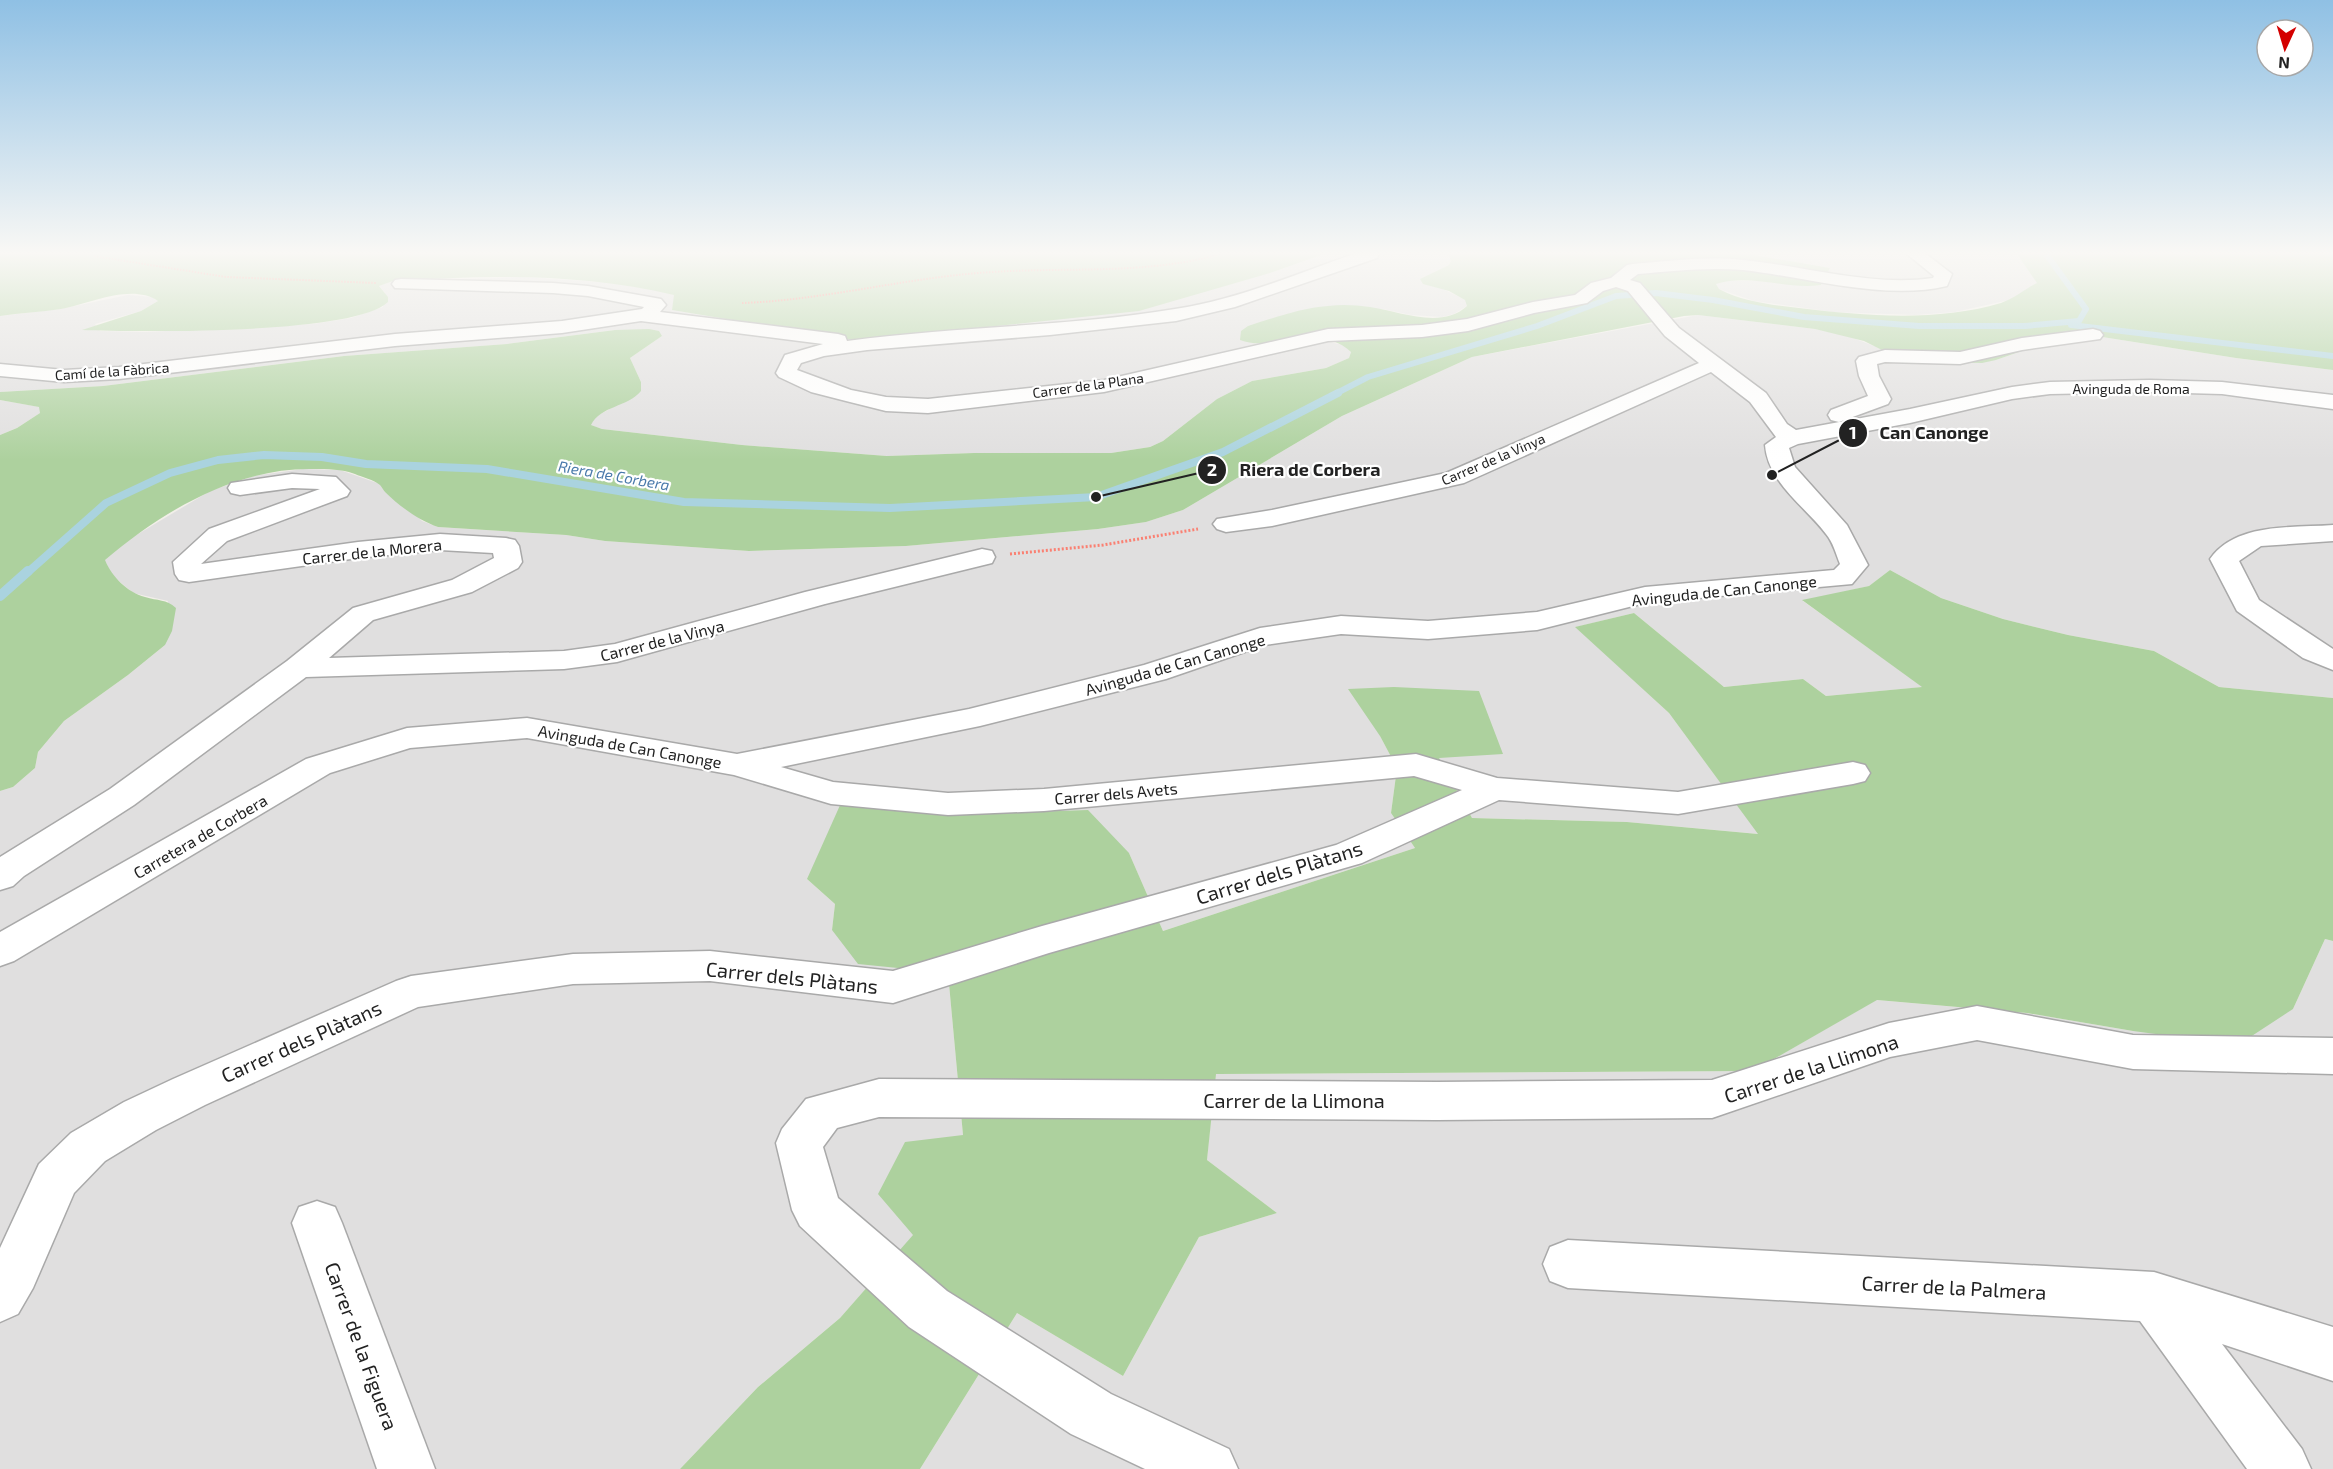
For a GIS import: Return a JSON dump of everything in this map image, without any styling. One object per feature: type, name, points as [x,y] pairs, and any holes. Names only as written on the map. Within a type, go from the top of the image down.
[{"type":"street","name":"Camí de la Fàbrica","points":[[0,370],[64,376],[118,373],[259,358],[384,341],[562,327],[591,323]]},
{"type":"street","name":"Camí de la Fàbrica","points":[[700,323],[867,344]]},
{"type":"street","name":"Carrer de la Plana","points":[[1113,323],[1050,330],[867,344],[802,355],[792,359],[786,373],[846,395],[886,404],[928,406],[1104,386],[1328,335],[1422,331],[1477,323]]},
{"type":"street","points":[[1663,323],[1758,398],[1779,429],[1805,435],[1833,417],[1880,399],[1869,376],[1866,361],[1885,356],[1960,358],[2022,344],[2093,335]]},
{"type":"street","name":"Carrer de la Vinya","points":[[1226,524],[1327,507],[1455,478],[1713,363]]},
{"type":"street","name":"Avinguda de Roma","points":[[1805,435],[2012,393],[2050,388],[2141,386],[2222,388],[2333,402]]},
{"type":"street","name":"Avinguda de Can Canonge","points":[[407,738],[527,728],[737,765],[969,719],[1155,672],[1260,637],[1341,625],[1428,630],[1537,621],[1645,595],[1842,578],[1854,565],[1840,533],[1789,476],[1776,456],[1777,445],[1805,435]]},
{"type":"street","name":"Carrer de la Morera","points":[[4,870],[122,797],[298,668],[363,614],[462,586],[508,562],[506,546],[440,542],[358,550],[189,574],[187,562],[218,535],[338,491],[327,482],[292,481],[240,488]]},
{"type":"street","points":[[2333,533],[2254,539],[2224,559],[2247,605],[2314,652],[2333,661]]},
{"type":"street","name":"Carrer de la Vinya","points":[[298,668],[564,660],[617,653],[815,598],[982,557]]},
{"type":"street","name":"Carretera de Corbera","points":[[0,951],[318,766],[407,738]]},
{"type":"street","name":"Carrer dels Avets","points":[[737,765],[831,793],[948,804],[1044,800],[1416,765],[1495,789]]},
{"type":"street","name":"Carrer dels Plàtans","points":[[0,1297],[15,1271],[56,1179],[88,1147],[140,1116],[189,1092],[411,992],[573,969],[710,966],[893,987],[1042,941],[1349,854],[1495,789],[1678,803],[1854,773]]},
{"type":"street","name":"Carrer de la Llimona","points":[[1209,1469],[1090,1414],[928,1310],[818,1210],[799,1143],[822,1113],[879,1098],[1712,1100],[1889,1040],[1977,1023],[2133,1052],[2333,1056]]},
{"type":"street","name":"Carrer de la Figuera","points":[[317,1223],[406,1469]]},
{"type":"street","name":"Carrer de la Palmera","points":[[1568,1264],[2154,1297],[2333,1354]]},
{"type":"street","points":[[2154,1297],[2282,1469]]},
{"type":"path","points":[[982,557],[1103,545],[1226,524]]},
{"type":"shaded area","points":[[0,323],[100,323],[95,324],[100,331],[145,332],[322,323],[752,323],[803,332],[879,323],[1338,323],[1279,340],[1313,339],[1344,345],[1351,352],[1349,358],[1326,368],[1252,381],[1217,399],[1163,441],[1150,447],[1111,453],[974,453],[887,456],[742,445],[602,429],[590,425],[595,417],[608,410],[641,382],[630,358],[662,336],[615,330],[507,344],[344,356],[103,386],[0,392]]},
{"type":"shaded area","points":[[1657,323],[1761,323],[1815,329],[1848,336],[1874,346],[1996,360],[2036,346],[2096,336],[2236,358],[2333,370],[2333,698],[2219,687],[2154,651],[2068,635],[2003,619],[1941,598],[1890,570],[1869,586],[1803,601],[1923,687],[1826,696],[1803,679],[1724,687],[1634,613],[1576,627],[1669,713],[1759,834],[1627,822],[1472,818],[1438,758],[1380,736],[1397,768],[1391,813],[1415,848],[1163,931],[1129,853],[807,879],[835,904],[832,930],[948,973],[963,1135],[914,1235],[840,1318],[758,1387],[680,1469],[0,1469],[0,791],[13,787],[35,768],[38,752],[64,721],[165,645],[168,601],[133,593],[114,577],[104,560],[128,540],[210,491],[253,476],[303,469],[340,470],[380,484],[385,492],[422,521],[438,527],[566,535],[605,541],[749,551],[906,546],[1098,529],[1146,522],[1183,510],[1342,416],[1472,357]]},
{"type":"shaded area","points":[[0,400],[40,407],[40,413],[17,428],[0,435]]},
{"type":"shaded area","points":[[2325,939],[2333,941],[2333,1469],[920,1469],[1017,1313],[1123,1376],[1199,1237],[1277,1213],[1207,1160],[1215,1074],[1753,1071],[1876,1000],[2027,1013],[2133,1031],[2293,1009]]},
{"type":"green space","points":[[105,323],[320,323],[194,331],[82,330]]},
{"type":"green space","points":[[747,323],[1029,323],[864,340]]},
{"type":"green space","points":[[1259,323],[1650,323],[1472,357],[1342,416],[1183,510],[1146,522],[1098,529],[906,546],[749,551],[605,541],[566,535],[438,527],[410,512],[380,485],[350,472],[314,469],[285,470],[257,475],[202,495],[176,509],[105,560],[116,578],[126,588],[138,595],[165,602],[176,608],[172,631],[165,645],[64,721],[38,752],[35,768],[13,787],[0,791],[0,435],[17,428],[40,413],[39,407],[0,400],[0,392],[103,386],[344,356],[507,344],[615,330],[649,329],[659,331],[662,336],[630,358],[641,382],[641,391],[629,400],[601,414],[591,425],[602,429],[742,445],[887,456],[974,453],[1111,453],[1150,447],[1163,441],[1217,399],[1252,381],[1326,368],[1349,358],[1351,352],[1339,343],[1326,339],[1311,338],[1267,343],[1240,340],[1241,331]]},
{"type":"green space","points":[[1761,323],[2333,323],[2333,370],[2236,358],[2096,336],[2036,346],[1982,363],[1943,362],[1886,352],[1864,341],[1815,329]]},
{"type":"green space","points":[[1890,570],[1941,598],[2003,619],[2068,635],[2154,651],[2219,687],[2333,698],[2333,941],[2325,939],[2293,1009],[2238,1045],[2133,1031],[2027,1013],[1877,1000],[1753,1071],[1216,1074],[1207,1160],[1277,1213],[1199,1237],[1123,1376],[1017,1313],[920,1469],[680,1469],[758,1387],[840,1318],[913,1235],[878,1194],[905,1142],[963,1135],[948,973],[858,964],[832,930],[835,904],[807,879],[841,803],[968,814],[1088,810],[1129,853],[1163,931],[1415,848],[1391,813],[1397,768],[1380,736],[1348,689],[1394,687],[1479,691],[1503,754],[1439,758],[1472,818],[1627,822],[1758,834],[1669,713],[1575,627],[1634,613],[1724,687],[1803,679],[1826,696],[1922,687],[1802,600],[1869,586]]},
{"type":"waterway","name":"Riera de Corbera","points":[[1335,394],[1368,377],[1546,323]]},
{"type":"waterway","name":"Riera de Corbera","points":[[1875,323],[1919,326],[2025,326],[2062,323]]},
{"type":"waterway","points":[[2071,325],[2333,356]]},
{"type":"waterway","name":"Riera de Corbera","points":[[27,573],[106,503],[170,473],[218,460],[264,455],[322,457],[366,464],[487,469],[684,502],[890,508],[1096,497],[1223,452],[1338,393]]},
{"type":"waterway","name":"Riera de Corbera","points":[[0,596],[28,571]]},
{"type":"place","name":"Can Canonge","points":[[1772,475]]},
{"type":"place","name":"Riera de Corbera","points":[[1096,497]]}]
